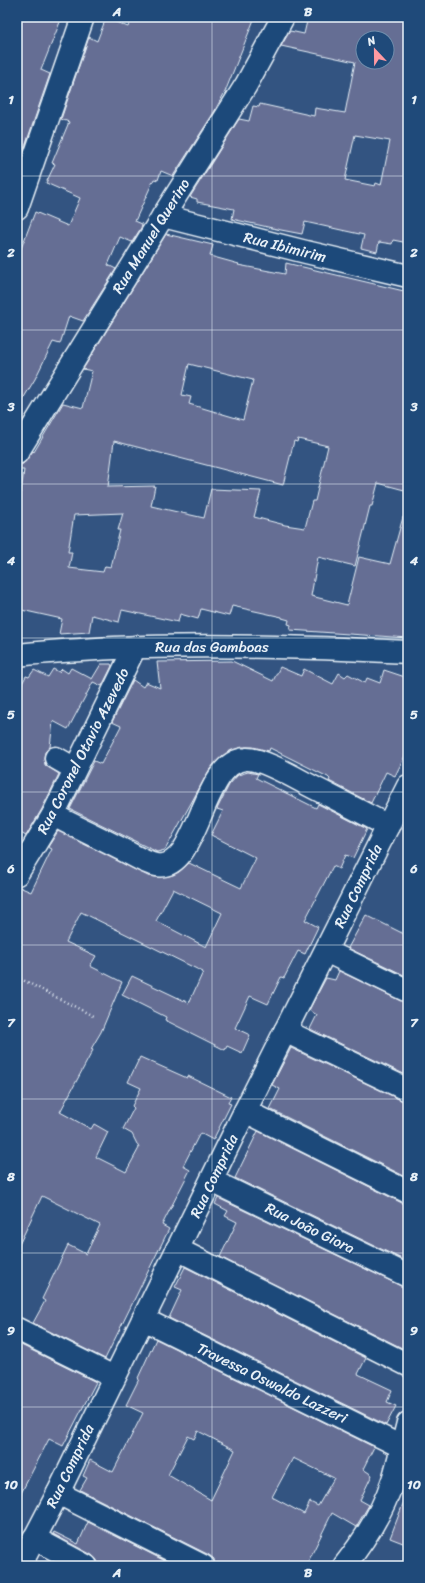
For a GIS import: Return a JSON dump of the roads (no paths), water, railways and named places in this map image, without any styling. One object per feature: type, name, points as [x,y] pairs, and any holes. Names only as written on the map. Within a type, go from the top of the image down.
[{"type":"street","points":[[17,208],[83,17]]},
{"type":"street","name":"Rua Manuel Querino","points":[[17,453],[163,216],[246,85],[283,17]]},
{"type":"street","name":"Rua Ibimirim","points":[[163,216],[408,276]]},
{"type":"street","name":"Rua das Gamboas","points":[[17,655],[135,648],[233,645],[408,652]]},
{"type":"street","name":"Rua Coronel Otavio Azevedo","points":[[17,874],[53,815],[135,648]]},
{"type":"street","points":[[56,758],[75,769]]},
{"type":"street","points":[[53,815],[156,865],[168,864],[178,857],[188,843],[217,780],[224,770],[233,762],[247,759],[271,766],[388,826]]},
{"type":"street","name":"Rua Comprida","points":[[20,1566],[58,1493],[177,1248],[212,1181],[245,1111],[408,786]]},
{"type":"street","points":[[326,951],[408,991]]},
{"type":"street","points":[[285,1031],[408,1090]]},
{"type":"street","points":[[245,1111],[408,1192]]},
{"type":"street","name":"Rua João Giora","points":[[212,1181],[408,1276]]},
{"type":"street","points":[[177,1248],[408,1365]]},
{"type":"street","name":"Travessa Oswaldo Lazzeri","points":[[143,1319],[402,1447]]},
{"type":"street","points":[[17,1329],[114,1377]]},
{"type":"street","points":[[344,1566],[355,1552],[382,1506],[392,1481],[408,1423]]},
{"type":"street","points":[[58,1493],[203,1566]]},
{"type":"street","points":[[34,1538],[86,1566]]}]
